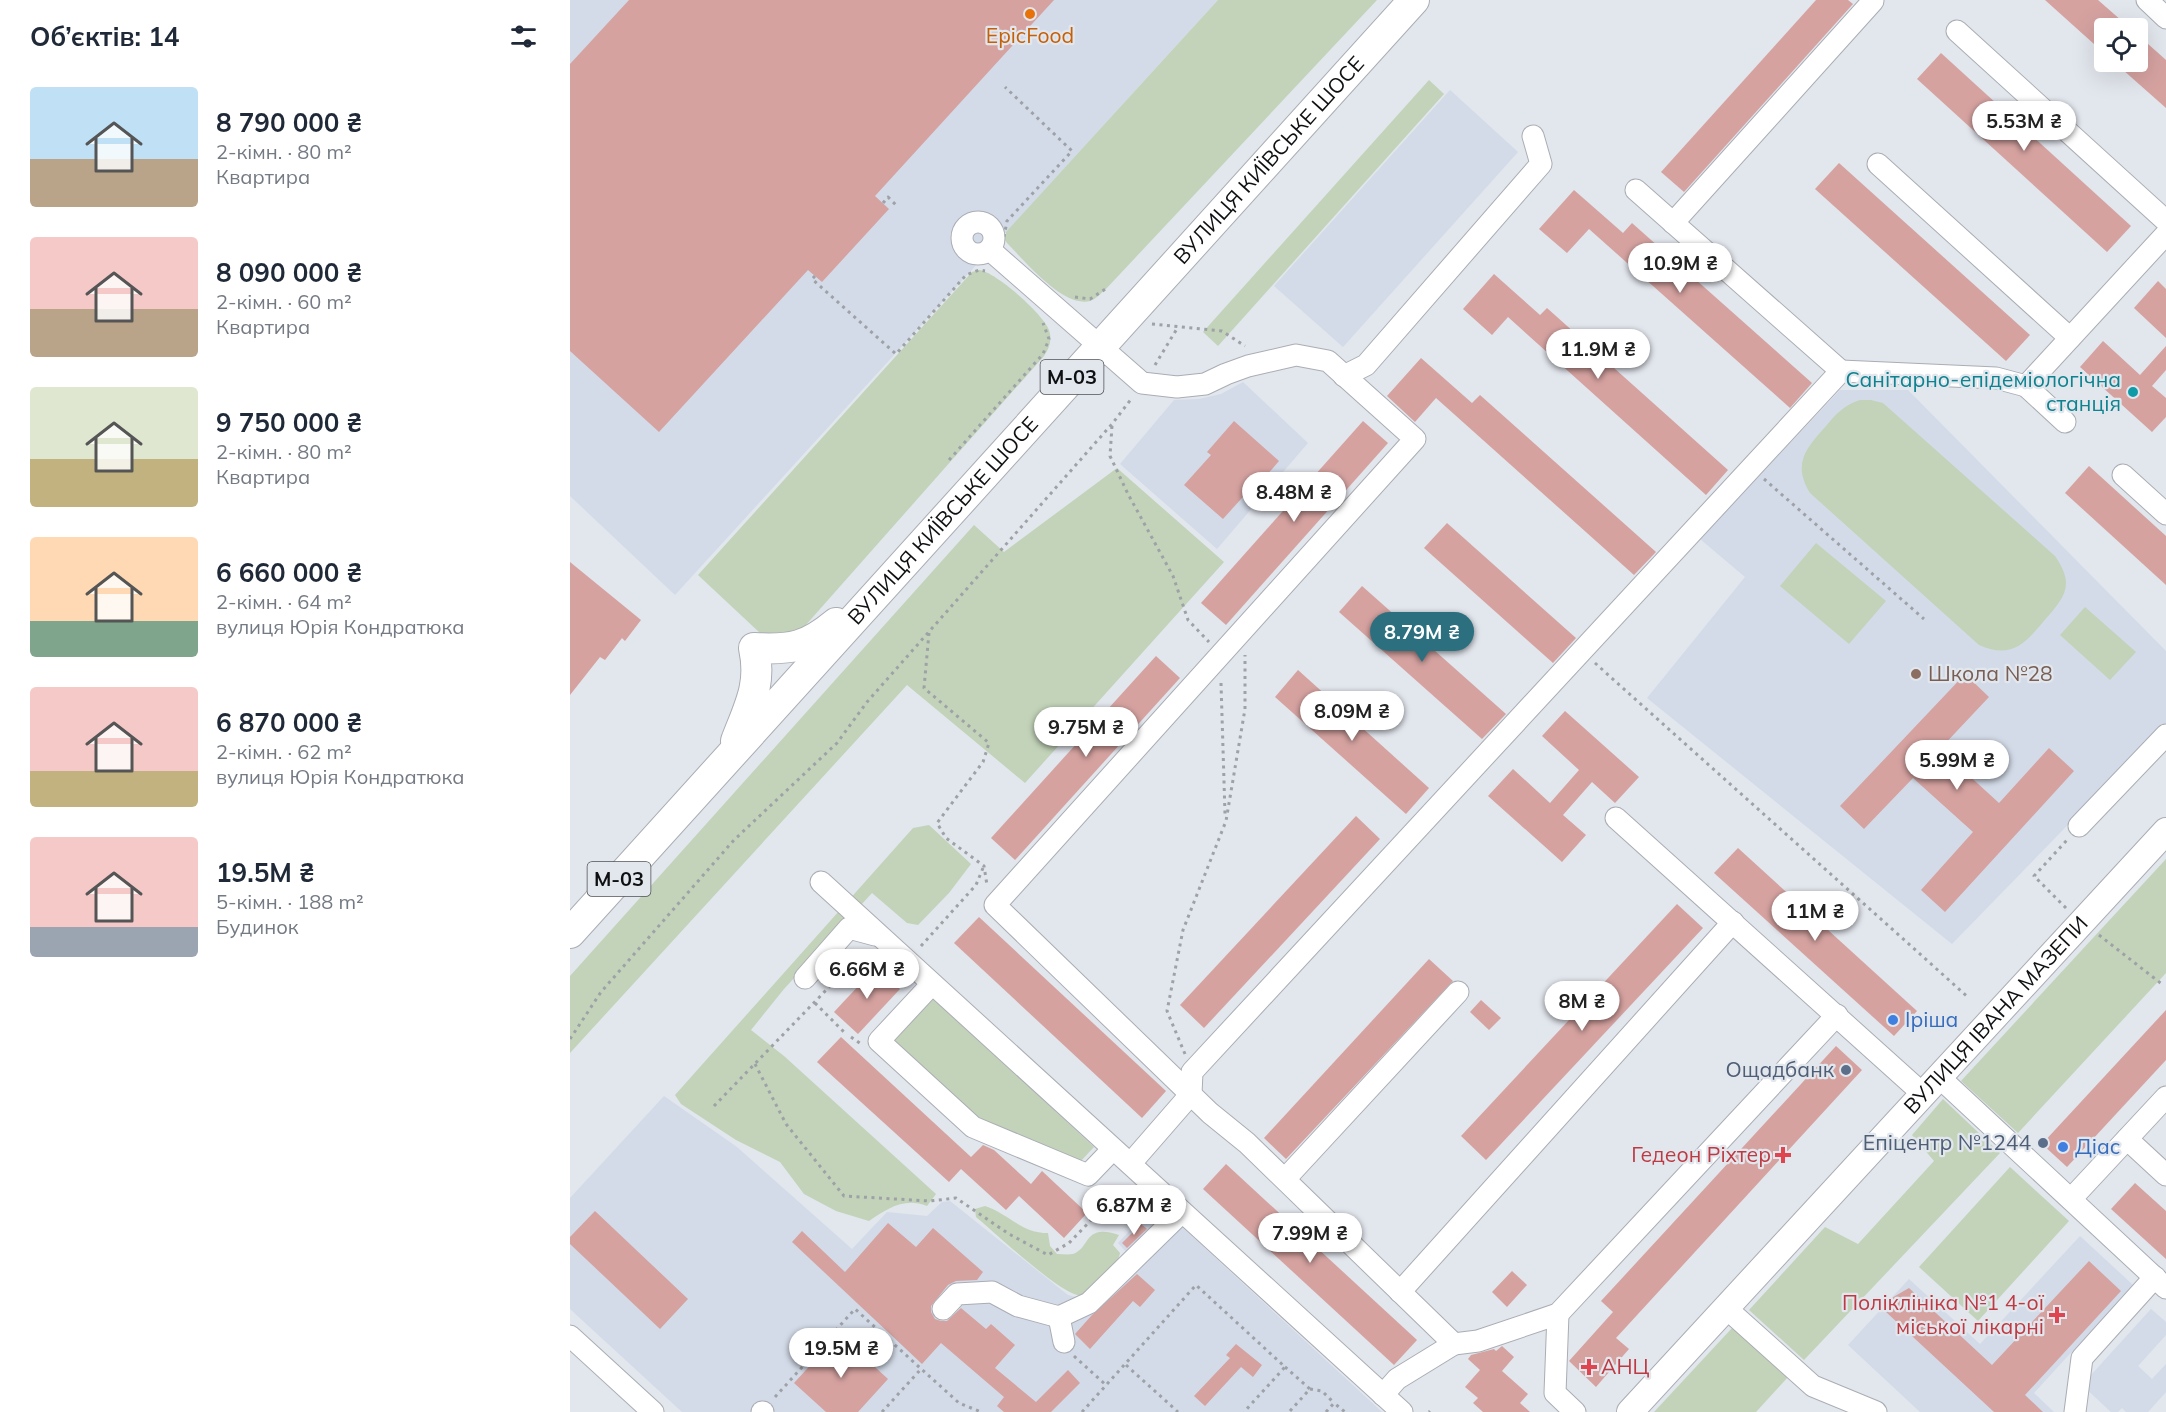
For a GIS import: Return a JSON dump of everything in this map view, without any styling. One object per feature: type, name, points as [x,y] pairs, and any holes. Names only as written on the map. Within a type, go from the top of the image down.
[{"type":"highway","name":"ВУЛИЦЯ КИЇВСЬКЕ ШОСЕ","points":[[570,933],[1414,0]]},
{"type":"highway","points":[[731,755],[755,691],[758,666],[754,648],[783,649],[800,646],[829,629],[891,578]]},
{"type":"main road","name":"ВУЛИЦЯ ІВАНА МАЗЕПИ","points":[[1630,1412],[2166,831]]},
{"type":"street","points":[[1673,223],[1873,2],[1871,0]]},
{"type":"street","points":[[2146,0],[2166,18]]},
{"type":"street","points":[[1957,31],[2166,221]]},
{"type":"street","points":[[1344,376],[1366,365],[1541,164],[1533,136]]},
{"type":"street","points":[[1878,164],[2070,338]]},
{"type":"street","points":[[1636,190],[1841,371],[1996,378],[2026,386],[2065,422]]},
{"type":"street","points":[[2026,386],[2166,234]]},
{"type":"street","points":[[990,250],[1142,383],[1177,395],[1210,392],[1226,374],[1296,355],[1328,362],[1415,439],[995,905],[1210,1113],[1247,1143],[1285,1179],[1454,1344]]},
{"type":"street","points":[[1131,1164],[1191,1094],[1192,1072],[1841,371]]},
{"type":"street","points":[[2123,475],[2166,514]]},
{"type":"street","points":[[2079,826],[2166,735]]},
{"type":"street","points":[[1616,818],[1837,1015],[1931,1086],[2071,1200],[2160,1282],[2082,1358],[2076,1412]]},
{"type":"street","points":[[821,882],[1402,1412]]},
{"type":"street","points":[[1400,1292],[1733,922]]},
{"type":"street","points":[[806,978],[849,928],[879,935]]},
{"type":"street","points":[[932,984],[879,1041],[973,1127],[1088,1175],[1113,1149]]},
{"type":"street","points":[[1285,1179],[1458,992]]},
{"type":"street","points":[[1383,1395],[1397,1379],[1454,1344],[1478,1341],[1558,1314],[1837,1015]]},
{"type":"street","points":[[2071,1200],[2166,1097]]},
{"type":"street","points":[[2127,1139],[2166,1175]]},
{"type":"street","points":[[943,1310],[957,1294],[992,1292],[1018,1306],[1059,1317],[1089,1303],[1182,1212]]},
{"type":"street","points":[[1726,1308],[1813,1386],[1876,1412]]},
{"type":"street","points":[[1558,1314],[1554,1393],[1575,1412]]},
{"type":"street","points":[[1059,1317],[1064,1342]]},
{"type":"street","points":[[570,1336],[653,1412]]},
{"type":"path","points":[[1005,87],[1072,151],[1007,221],[1003,236],[1011,244]]},
{"type":"path","points":[[883,203],[888,198],[896,205]]},
{"type":"path","points":[[815,276],[812,279],[896,354],[966,275],[979,270],[986,271],[993,276]]},
{"type":"path","points":[[1071,296],[1090,299],[1107,288]]},
{"type":"path","points":[[949,460],[1043,354],[1049,339],[1042,321]]},
{"type":"path","points":[[1152,324],[1222,331],[1267,362]]},
{"type":"path","points":[[1154,367],[1179,327]]},
{"type":"path","points":[[570,1039],[601,992],[726,849],[837,743],[867,702],[1112,424],[1132,398]]},
{"type":"path","points":[[1112,424],[1110,456],[1173,576],[1188,620],[1220,655],[1226,821]]},
{"type":"path","points":[[1751,468],[1924,619]]},
{"type":"path","points":[[1192,1072],[1167,1011],[1183,930],[1226,821],[1245,710],[1246,626]]},
{"type":"path","points":[[929,631],[924,688],[989,743],[983,762],[937,823],[946,838],[984,866],[987,894],[995,905]]},
{"type":"path","points":[[1582,651],[1969,998]]},
{"type":"path","points":[[2079,826],[2034,876],[2081,922],[2163,985]]},
{"type":"path","points":[[907,962],[976,885],[984,866]]},
{"type":"path","points":[[714,1106],[879,935]]},
{"type":"path","points":[[815,1003],[846,1034]]},
{"type":"path","points":[[755,1064],[786,1124],[844,1196],[930,1201],[957,1198],[1009,1234],[1048,1255],[1069,1243],[1097,1214],[1106,1209],[1127,1203],[1147,1213]]},
{"type":"path","points":[[1079,1171],[1079,1189],[1097,1210],[1097,1214]]},
{"type":"path","points":[[1082,1412],[1196,1285],[1310,1389],[1322,1391],[1345,1412]]},
{"type":"path","points":[[763,1412],[855,1309],[959,1403],[981,1412]]},
{"type":"path","points":[[1064,1342],[1078,1361],[1107,1386]]},
{"type":"path","points":[[1126,1365],[1178,1412]]},
{"type":"path","points":[[1244,1412],[1285,1367]]},
{"type":"path","points":[[882,1412],[921,1369]]},
{"type":"path","points":[[1289,1412],[1310,1389]]},
{"type":"path","points":[[1326,1412],[1335,1403]]},
{"type":"shaded area","points":[[570,0],[1218,0],[675,595],[570,496]]},
{"type":"shaded area","points":[[1450,90],[1518,152],[1343,347],[1274,286]]},
{"type":"shaded area","points":[[1243,382],[1308,443],[1217,549],[1120,464],[1174,400],[1199,399],[1221,394]]},
{"type":"shaded area","name":"Школа №28","points":[[1840,390],[1908,390],[2166,651],[2166,724],[1952,944],[1647,698],[1745,577],[1700,539]]},
{"type":"shaded area","points":[[664,1096],[737,1147],[852,1249],[887,1212],[927,1216],[942,1202],[950,1201],[1068,1295],[1079,1298],[1129,1255],[1118,1243],[1156,1203],[1382,1412],[682,1412],[570,1309],[570,1198]]},
{"type":"shaded area","name":"Поліклініка №1 4-ої міської лікарні","points":[[2080,1236],[2133,1285],[2034,1393],[2054,1412],[1920,1412],[1848,1345],[1909,1279],[1980,1344]]},
{"type":"shaded area","points":[[2151,1309],[2166,1322],[2166,1335],[2138,1366],[2152,1379],[2166,1364],[2166,1392],[2148,1412],[2126,1412],[2122,1408],[2118,1412],[2111,1412],[2082,1385]]},
{"type":"green space","points":[[1218,0],[1377,0],[1105,290],[1090,301],[1079,301],[1068,297],[1045,281],[1023,260],[1005,240],[1006,232]]},
{"type":"green space","points":[[1429,80],[1444,94],[1218,346],[1203,332]]},
{"type":"green space","points":[[979,270],[987,272],[1007,286],[1038,314],[1050,334],[1050,343],[1046,353],[797,635],[772,639],[760,633],[698,575],[972,272]]},
{"type":"green space","points":[[1860,400],[1883,403],[2055,556],[2065,576],[2065,591],[2050,614],[2023,643],[2008,650],[1999,651],[1979,645],[1810,493],[1802,473],[1807,449],[1837,414],[1849,404]]},
{"type":"green space","points":[[1117,468],[1224,562],[1025,783],[907,685],[570,1053],[570,976],[974,525],[1004,552]]},
{"type":"green space","points":[[1816,543],[1886,601],[1849,644],[1780,586]]},
{"type":"green space","points":[[2085,607],[2136,652],[2110,680],[2060,635]]},
{"type":"green space","points":[[929,825],[971,864],[949,893],[918,925],[907,923],[872,893],[784,989],[751,1030],[784,1056],[936,1194],[927,1206],[903,1204],[869,1221],[836,1211],[804,1194],[780,1162],[736,1140],[681,1104],[675,1095],[913,828]]},
{"type":"green space","points":[[2166,859],[2166,973],[2018,1133],[1961,1081]]},
{"type":"green space","points":[[933,998],[1094,1147],[1080,1162],[977,1120],[893,1042]]},
{"type":"green space","points":[[1943,1099],[2000,1153],[1804,1360],[1749,1310],[1825,1227],[1858,1244],[1934,1161],[1912,1135]]},
{"type":"green space","points":[[2010,1167],[2069,1221],[1978,1321],[1919,1267]]},
{"type":"green space","points":[[985,1206],[1030,1230],[1048,1233],[1050,1246],[1057,1254],[1073,1254],[1079,1251],[1093,1234],[1099,1232],[1119,1235],[1113,1245],[1120,1253],[1114,1268],[1090,1291],[1080,1295],[1071,1293],[1044,1275],[976,1217],[975,1209]]},
{"type":"green space","points":[[1733,1327],[1788,1377],[1756,1412],[1654,1412]]},
{"type":"building","points":[[629,0],[1054,0],[875,196],[889,209],[822,282],[808,270],[659,432],[570,351],[570,64]]},
{"type":"building","points":[[1816,0],[1848,0],[1853,4],[1684,192],[1661,172]]},
{"type":"building","points":[[2045,0],[2098,0],[2119,18],[2094,18],[2094,44]]},
{"type":"building","points":[[2148,44],[2166,60],[2166,108],[2125,72],[2148,72]]},
{"type":"building","points":[[1941,53],[2131,226],[2107,252],[1917,79]]},
{"type":"building","points":[[1839,163],[2030,335],[2006,361],[1815,189]]},
{"type":"building","points":[[1574,190],[1623,233],[1632,223],[1812,383],[1790,408],[1589,229],[1567,253],[1539,229]]},
{"type":"building","points":[[1494,274],[1540,315],[1547,308],[1728,470],[1706,495],[1508,317],[1492,335],[1463,309]]},
{"type":"building","name":"Санітарно-епідеміологічна станція","points":[[2158,281],[2166,289],[2166,338],[2134,308]]},
{"type":"building","name":"Санітарно-епідеміологічна станція","points":[[2103,341],[2140,375],[2166,346],[2166,370],[2152,386],[2166,398],[2166,417],[2152,432],[2080,367]]},
{"type":"building","points":[[1421,358],[1472,403],[1480,395],[1656,552],[1634,575],[1436,398],[1415,422],[1387,396]]},
{"type":"building","points":[[1234,421],[1279,461],[1253,491],[1250,489],[1223,519],[1184,485],[1211,455],[1207,452]]},
{"type":"building","points":[[1363,421],[1388,443],[1226,625],[1201,603]]},
{"type":"building","points":[[2089,466],[2166,536],[2166,585],[2065,493]]},
{"type":"building","points":[[1447,523],[1576,638],[1553,663],[1424,548]]},
{"type":"building","points":[[570,562],[641,620],[625,641],[622,638],[605,660],[600,657],[570,695]]},
{"type":"building","points":[[1362,586],[1506,714],[1482,739],[1339,612]]},
{"type":"building","points":[[1156,656],[1180,678],[1015,860],[991,838]]},
{"type":"building","points":[[1298,670],[1429,788],[1406,814],[1275,697]]},
{"type":"building","points":[[1965,674],[1989,697],[1940,749],[1999,803],[2049,748],[2074,771],[1945,912],[1921,890],[1973,832],[1913,778],[1864,829],[1840,806]]},
{"type":"building","points":[[1565,711],[1639,777],[1615,803],[1592,782],[1563,815],[1586,835],[1562,862],[1488,796],[1513,769],[1550,803],[1579,770],[1542,736]]},
{"type":"building","points":[[1356,816],[1380,839],[1204,1028],[1180,1005]]},
{"type":"building","points":[[1738,848],[1917,1011],[1894,1036],[1714,873]]},
{"type":"building","points":[[1677,904],[1703,928],[1486,1160],[1461,1136]]},
{"type":"building","points":[[979,917],[1166,1091],[1142,1118],[954,943]]},
{"type":"building","points":[[1429,959],[1453,981],[1286,1159],[1264,1138]]},
{"type":"building","points":[[876,967],[900,989],[858,1034],[834,1012]]},
{"type":"building","points":[[1481,1000],[1501,1018],[1489,1030],[1470,1012]]},
{"type":"building","points":[[2166,1010],[2166,1060],[2067,1167],[2042,1144]]},
{"type":"building","points":[[841,1037],[971,1157],[983,1145],[994,1150],[1031,1184],[1042,1171],[1087,1213],[1064,1238],[1019,1196],[1006,1210],[961,1169],[949,1182],[817,1062]]},
{"type":"building","points":[[1836,1046],[1862,1070],[1616,1338],[1629,1349],[1596,1387],[1569,1361],[1613,1312],[1601,1301]]},
{"type":"building","points":[[1226,1164],[1417,1340],[1394,1365],[1203,1189]]},
{"type":"building","points":[[2135,1183],[2166,1211],[2166,1259],[2111,1209]]},
{"type":"building","points":[[595,1211],[688,1299],[660,1329],[570,1244],[570,1237]]},
{"type":"building","points":[[888,1223],[916,1247],[933,1228],[983,1272],[977,1280],[956,1281],[948,1285],[931,1306],[935,1319],[947,1321],[961,1308],[986,1329],[991,1324],[1015,1345],[995,1368],[1036,1402],[1068,1370],[1080,1383],[1051,1412],[1004,1412],[997,1406],[1004,1397],[941,1343],[922,1364],[792,1242],[802,1231],[845,1272]]},
{"type":"building","points":[[1141,1224],[1147,1229],[1127,1248],[1122,1243]]},
{"type":"building","points":[[2089,1261],[2121,1291],[2025,1395],[2043,1412],[1994,1412],[1886,1312],[1883,1303],[1909,1288],[1992,1365]]},
{"type":"building","points":[[1512,1271],[1527,1285],[1507,1307],[1492,1292]]},
{"type":"building","points":[[1137,1274],[1155,1290],[1140,1307],[1133,1301],[1090,1349],[1075,1334],[1092,1315]]},
{"type":"building","points":[[839,1334],[888,1379],[858,1412],[826,1412],[794,1383]]},
{"type":"building","points":[[1236,1344],[1262,1365],[1253,1377],[1241,1367],[1205,1406],[1194,1396],[1230,1358],[1226,1355]]},
{"type":"building","points":[[1502,1346],[1514,1357],[1502,1371],[1528,1394],[1520,1403],[1530,1412],[1483,1412],[1473,1403],[1478,1398],[1465,1387],[1480,1370],[1468,1359],[1471,1355],[1494,1349],[1496,1351]]},
{"type":"place","name":"EpicFood","points":[[1030,14]]},
{"type":"place","name":"Санітарно-епідеміологічна станція","points":[[2133,392]]},
{"type":"place","name":"Школа №28","points":[[1916,674]]},
{"type":"place","name":"Іріша","points":[[1893,1020]]},
{"type":"place","name":"Ощадбанк","points":[[1846,1070]]},
{"type":"place","name":"Епіцентр №1244","points":[[2043,1143]]},
{"type":"place","name":"Діас","points":[[2063,1147]]},
{"type":"place","name":"Гедеон Ріхтер","points":[[1783,1155]]},
{"type":"place","name":"Поліклініка №1 4-ої міської лікарні","points":[[2057,1315]]},
{"type":"place","name":"АНЦ","points":[[1589,1367]]}]
